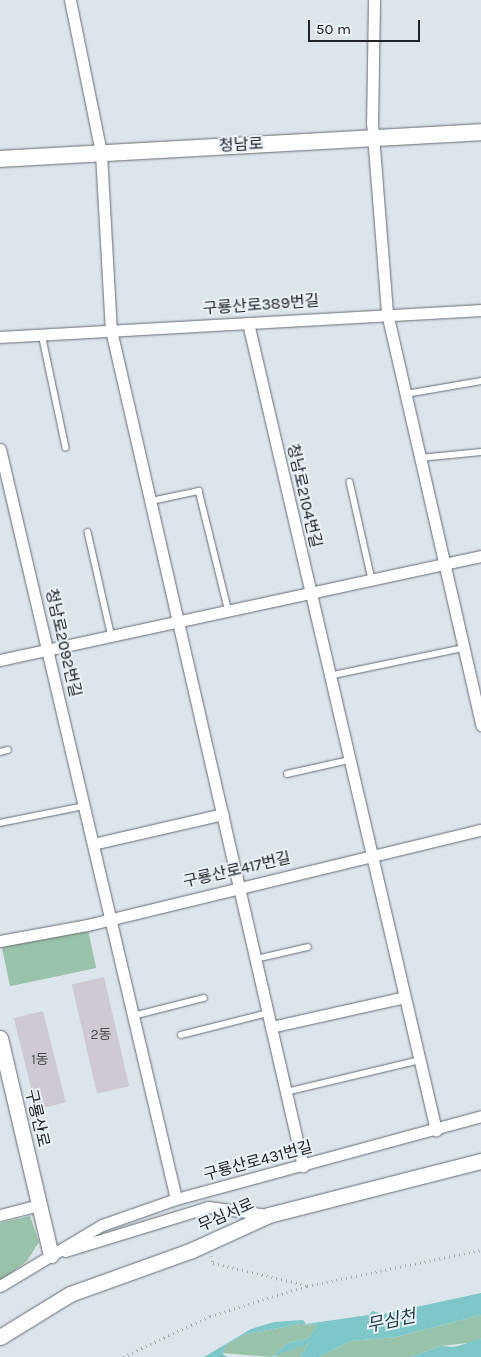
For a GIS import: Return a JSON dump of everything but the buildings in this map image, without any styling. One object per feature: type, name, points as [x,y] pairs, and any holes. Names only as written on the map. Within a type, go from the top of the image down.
[{"type":"main road","name":"청남로","points":[[0,159],[481,132]]},
{"type":"street","points":[[70,0],[101,153],[111,330],[179,618],[303,1166]]},
{"type":"street","points":[[374,0],[375,138],[387,313],[481,725]]},
{"type":"street","name":"구룡산로389번길","points":[[0,337],[387,313],[481,310]]},
{"type":"street","name":"청남로2104번길","points":[[248,323],[309,595],[436,1130]]},
{"type":"street","name":"청남로2092번길","points":[[0,449],[2,464],[49,648],[176,1199]]},
{"type":"street","points":[[0,660],[179,618],[309,595],[481,556]]},
{"type":"street","points":[[93,844],[223,814]]},
{"type":"street","name":"구룡산로417번길","points":[[0,941],[110,918],[481,830]]},
{"type":"street","points":[[271,1027],[405,996]]},
{"type":"street","name":"구룡산로","points":[[0,1038],[51,1255]]},
{"type":"street","name":"구룡산로431번길","points":[[51,1255],[102,1225],[176,1199],[436,1130],[481,1116]]},
{"type":"street","name":"무심서로","points":[[0,1337],[70,1294],[206,1243],[269,1215],[481,1161]]},
{"type":"street","points":[[0,1215],[39,1206]]},
{"type":"street","points":[[0,1286],[51,1255],[208,1207],[269,1215]]},
{"type":"street","points":[[0,1292],[51,1255]]},
{"type":"lane","points":[[42,334],[66,448]]},
{"type":"lane","points":[[406,394],[479,381]]},
{"type":"lane","points":[[420,458],[481,452]]},
{"type":"lane","points":[[350,482],[372,581]]},
{"type":"lane","points":[[151,501],[199,491],[228,608]]},
{"type":"lane","points":[[88,532],[112,634]]},
{"type":"lane","points":[[329,676],[463,648]]},
{"type":"lane","points":[[0,752],[8,750]]},
{"type":"lane","points":[[287,774],[349,760]]},
{"type":"lane","points":[[0,823],[84,806]]},
{"type":"lane","points":[[256,960],[308,947]]},
{"type":"lane","points":[[133,1016],[204,998]]},
{"type":"lane","points":[[181,1036],[268,1013]]},
{"type":"lane","points":[[286,1092],[420,1060]]},
{"type":"path","points":[[206,1243],[213,1263],[306,1286]]},
{"type":"path","points":[[123,1357],[210,1316],[306,1286],[481,1250]]},
{"type":"green space","points":[[87,925],[96,968],[10,986],[1,943]]},
{"type":"green space","points":[[30,1216],[39,1242],[27,1261],[0,1281],[0,1223]]},
{"type":"green space","points":[[481,1315],[481,1339],[476,1342],[441,1346],[410,1357],[319,1357],[351,1341],[396,1337]]},
{"type":"green space","points":[[301,1324],[318,1325],[307,1339],[287,1343],[272,1357],[222,1353],[227,1344],[246,1334]]},
{"type":"green space","points":[[308,1344],[300,1357],[275,1357],[284,1349]]},
{"type":"water","name":"무심천","points":[[481,1293],[481,1315],[396,1337],[351,1341],[319,1357],[300,1357],[308,1344],[272,1357],[287,1343],[307,1339],[318,1325],[301,1324],[246,1334],[227,1344],[222,1353],[227,1357],[204,1357],[251,1329],[274,1322],[303,1320],[306,1324],[369,1315],[372,1311],[384,1314]]},
{"type":"water","points":[[481,1339],[481,1357],[410,1357],[441,1346],[454,1347]]}]
